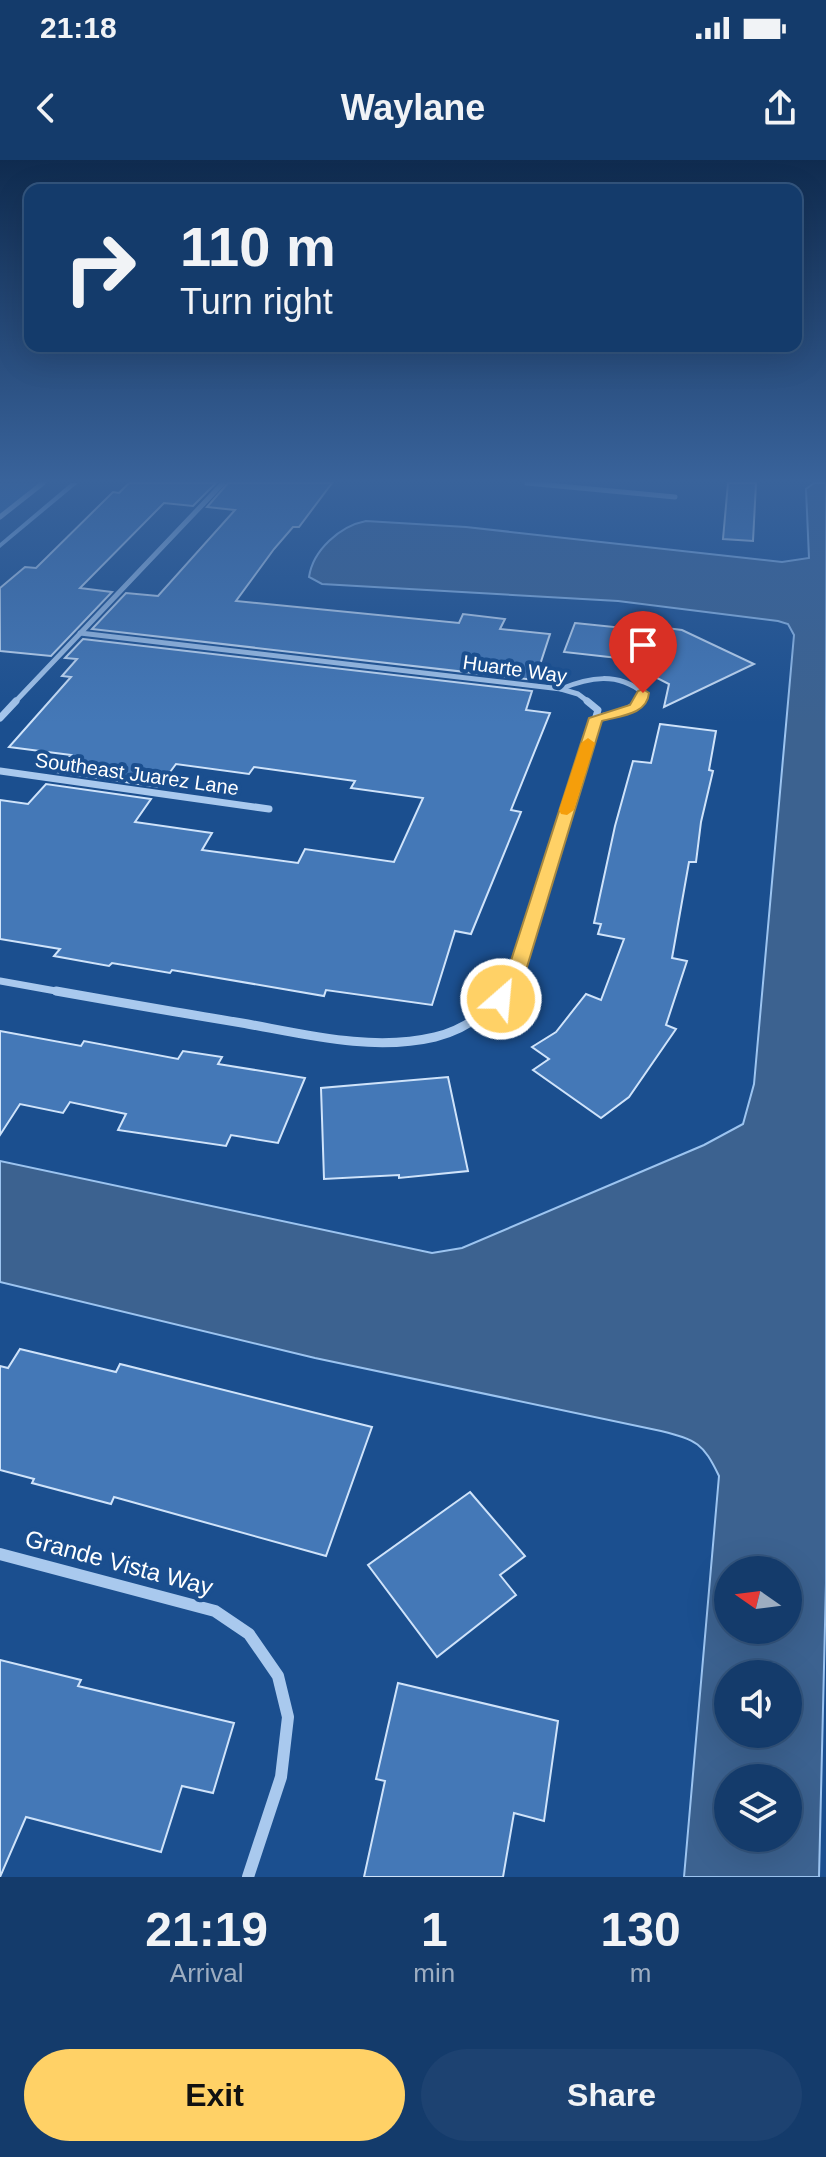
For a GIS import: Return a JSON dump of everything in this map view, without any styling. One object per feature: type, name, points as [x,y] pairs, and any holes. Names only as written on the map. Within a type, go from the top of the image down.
[{"type":"street","points":[[0,718],[147,563]]},
{"type":"street","name":"Huarte Way","points":[[80,633],[561,689],[592,702],[598,710],[596,718]]},
{"type":"street","points":[[0,981],[336,1040],[383,1043],[428,1040],[462,1028],[501,999],[514,980],[596,718],[634,708],[642,701],[643,693],[625,682],[595,678],[561,689]]},
{"type":"street","name":"Southeast Juarez Lane","points":[[0,771],[269,809]]},
{"type":"street","name":"Grande Vista Way","points":[[0,1554],[203,1607],[215,1611],[249,1634],[278,1676],[288,1717],[281,1777],[248,1877]]},
{"type":"shaded area","points":[[314,563],[826,563],[826,1583],[819,1877],[684,1877],[719,1476],[698,1444],[661,1431],[315,1358],[0,1282],[0,1161],[432,1253],[462,1248],[704,1145],[743,1124],[754,1084],[794,635],[788,624],[618,601],[322,584],[309,577]]},
{"type":"building","points":[[41,563],[105,563],[80,588],[112,592],[51,656],[0,651],[0,588],[25,567],[36,568]]},
{"type":"building","points":[[187,563],[264,563],[236,601],[459,623],[463,614],[505,619],[500,629],[550,634],[535,680],[92,629],[126,593],[158,596]]},
{"type":"building","points":[[575,623],[633,629],[635,624],[682,630],[754,664],[664,707],[669,684],[618,658],[564,652]]},
{"type":"building","points":[[83,639],[532,691],[526,710],[550,713],[511,810],[521,812],[471,934],[455,931],[432,1005],[326,990],[324,996],[172,970],[170,973],[112,963],[109,966],[54,956],[60,949],[0,939],[0,800],[28,804],[46,784],[151,799],[135,822],[212,833],[202,850],[298,863],[305,849],[394,862],[423,798],[351,788],[355,781],[254,767],[249,774],[176,764],[159,787],[56,772],[71,755],[9,747],[71,677],[62,676],[77,659],[65,658]]},
{"type":"building","points":[[660,724],[716,731],[709,770],[713,771],[701,822],[696,862],[689,862],[672,958],[687,961],[666,1025],[676,1029],[629,1097],[601,1118],[533,1070],[549,1059],[532,1047],[556,1032],[586,994],[601,1000],[624,939],[598,934],[601,924],[594,923],[633,761],[651,763]]},
{"type":"building","points":[[0,1031],[81,1046],[84,1041],[178,1059],[183,1051],[222,1057],[218,1064],[305,1078],[278,1143],[231,1135],[226,1146],[118,1130],[126,1114],[70,1102],[63,1113],[20,1104],[0,1135]]},
{"type":"building","points":[[448,1077],[468,1171],[399,1178],[399,1175],[324,1179],[321,1088]]},
{"type":"building","points":[[20,1349],[116,1372],[120,1364],[372,1427],[326,1556],[114,1497],[111,1504],[32,1483],[34,1479],[0,1470],[0,1366],[8,1368]]},
{"type":"building","points":[[470,1492],[525,1556],[500,1575],[516,1595],[437,1657],[368,1565]]},
{"type":"building","points":[[0,1660],[81,1680],[78,1686],[234,1723],[213,1793],[182,1786],[161,1852],[26,1817],[0,1877]]},
{"type":"building","points":[[398,1683],[558,1721],[544,1821],[514,1813],[503,1877],[364,1877],[385,1781],[376,1779]]},
{"type":"slow traffic","points":[[567,810],[588,743]]},
{"type":"route","points":[[501,999],[514,980],[596,718],[634,708],[642,701],[643,693]]}]
